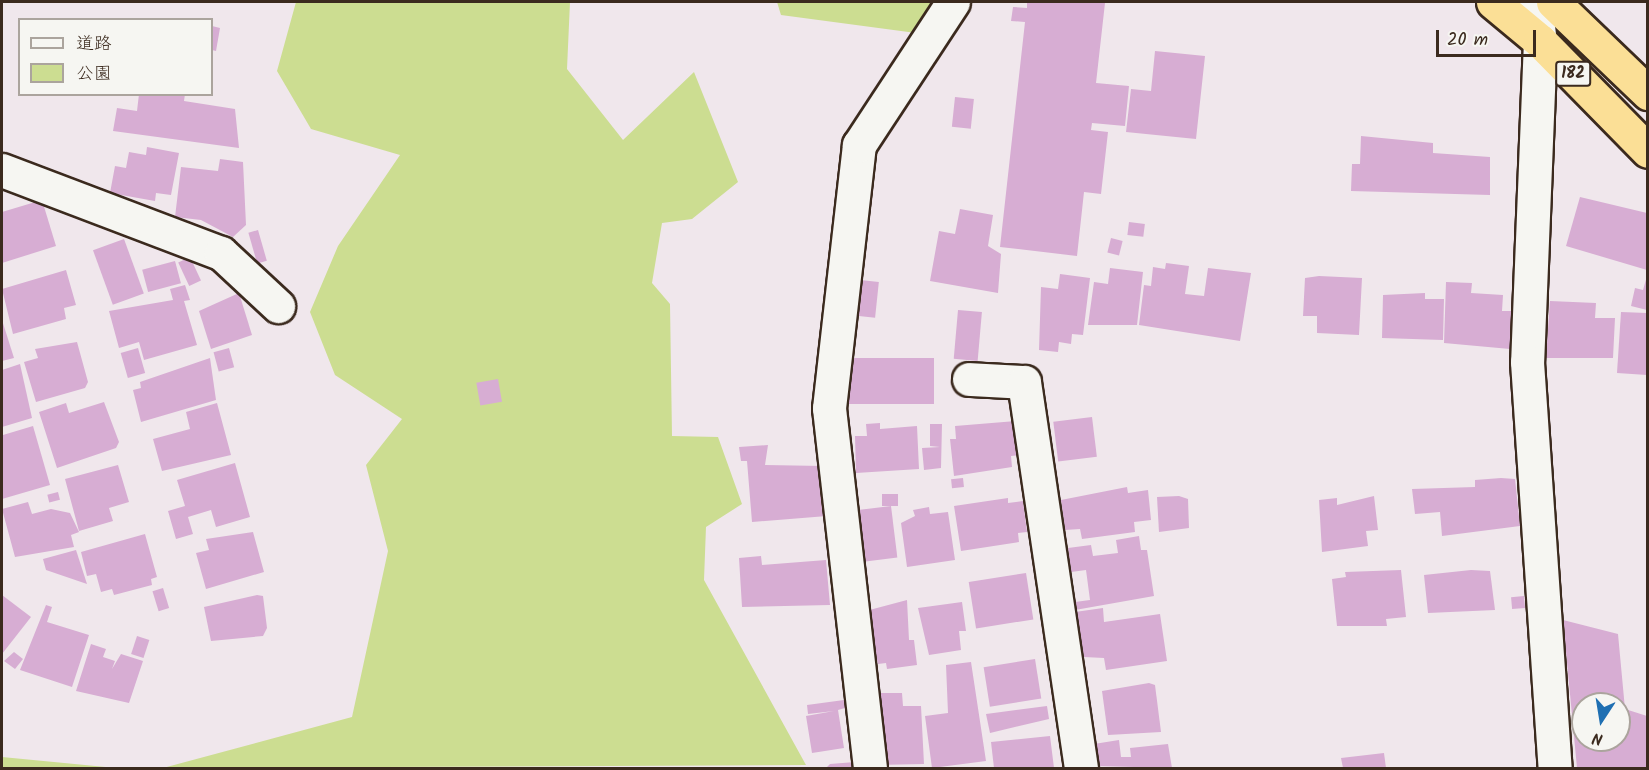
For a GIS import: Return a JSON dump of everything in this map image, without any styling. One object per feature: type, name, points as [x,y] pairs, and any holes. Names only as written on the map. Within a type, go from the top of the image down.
[{"type":"highway","name":"182","points":[[1493,2],[1540,41],[1647,151]]},
{"type":"highway","name":"182","points":[[1554,2],[1647,93]]},
{"type":"street","points":[[870,768],[830,396],[859,144],[953,2]]},
{"type":"street","points":[[1535,2],[1540,41],[1527,362],[1555,768]]},
{"type":"street","points":[[2,170],[221,253],[278,306]]},
{"type":"street","points":[[969,379],[1024,382],[1081,768]]},
{"type":"green space","points":[[296,2],[570,2],[567,69],[623,140],[694,72],[738,182],[692,219],[662,223],[652,283],[670,304],[672,436],[718,437],[742,504],[706,527],[704,580],[806,765],[163,768],[352,717],[388,551],[366,465],[402,419],[335,375],[310,312],[338,246],[400,155],[311,129],[277,71]]},
{"type":"green space","points":[[777,2],[954,2],[931,35],[781,15]]},
{"type":"green space","points":[[2,757],[116,768],[2,768]]},
{"type":"building","points":[[1027,2],[1105,3],[1096,83],[1129,86],[1125,126],[1092,123],[1091,130],[1108,132],[1101,194],[1084,192],[1077,256],[1000,247],[1025,22],[1011,21],[1013,7],[1027,8]]},
{"type":"building","points":[[213,26],[220,28],[216,51],[213,50]]},
{"type":"building","points":[[1155,51],[1205,56],[1196,139],[1126,132],[1131,89],[1151,91]]},
{"type":"building","points":[[139,96],[185,96],[184,101],[235,109],[239,148],[113,131],[117,108],[137,111]]},
{"type":"building","points":[[955,97],[974,99],[971,129],[952,127]]},
{"type":"building","points":[[1361,136],[1433,143],[1433,153],[1490,157],[1490,195],[1351,191],[1352,164],[1360,164]]},
{"type":"building","points":[[147,147],[179,153],[171,195],[156,193],[155,201],[110,193],[115,166],[126,168],[129,152],[146,155]]},
{"type":"building","points":[[220,159],[243,162],[246,225],[233,237],[201,220],[175,217],[181,167],[218,171]]},
{"type":"building","points":[[1580,197],[1647,213],[1647,270],[1566,246]]},
{"type":"building","points":[[42,200],[56,246],[2,263],[2,212]]},
{"type":"building","points":[[960,209],[993,215],[988,246],[1001,254],[998,293],[930,281],[939,231],[955,234]]},
{"type":"building","points":[[1129,222],[1145,224],[1143,237],[1127,235]]},
{"type":"building","points":[[258,230],[267,261],[257,264],[248,233]]},
{"type":"building","points":[[1111,238],[1123,241],[1119,255],[1107,253]]},
{"type":"building","points":[[124,239],[144,294],[113,305],[93,250]]},
{"type":"building","points":[[190,257],[201,281],[189,286],[178,262]]},
{"type":"building","points":[[175,261],[181,283],[148,292],[142,270]]},
{"type":"building","points":[[1166,263],[1189,266],[1185,294],[1204,296],[1208,268],[1251,273],[1240,341],[1139,325],[1144,285],[1151,286],[1153,267],[1165,269]]},
{"type":"building","points":[[1110,268],[1143,272],[1137,325],[1088,325],[1094,282],[1108,284]]},
{"type":"building","points":[[66,270],[76,305],[64,308],[66,319],[13,334],[2,289]]},
{"type":"building","points":[[1060,274],[1090,278],[1083,335],[1072,334],[1071,344],[1059,342],[1058,352],[1039,350],[1041,287],[1058,289]]},
{"type":"building","points":[[1319,276],[1362,278],[1359,335],[1317,333],[1317,316],[1303,316],[1305,278]]},
{"type":"building","points":[[1647,276],[1647,310],[1631,306],[1635,288],[1643,290]]},
{"type":"building","points":[[851,279],[879,282],[875,318],[847,315]]},
{"type":"building","points":[[1446,282],[1472,283],[1471,293],[1503,295],[1502,311],[1512,311],[1510,349],[1444,343]]},
{"type":"building","points":[[185,285],[190,300],[184,301],[197,345],[144,360],[139,342],[119,348],[109,311],[173,300],[170,289]]},
{"type":"building","points":[[239,293],[252,335],[211,349],[199,311]]},
{"type":"building","points":[[1425,293],[1425,299],[1444,299],[1443,340],[1382,338],[1383,295]]},
{"type":"building","points":[[1550,301],[1596,303],[1595,318],[1615,318],[1613,358],[1546,358]]},
{"type":"building","points":[[958,310],[982,312],[978,361],[954,359]]},
{"type":"building","points":[[1621,312],[1647,313],[1647,375],[1617,373]]},
{"type":"building","points":[[2,320],[14,358],[2,361]]},
{"type":"building","points":[[77,342],[88,382],[85,388],[36,402],[24,362],[38,358],[35,349]]},
{"type":"building","points":[[138,348],[145,373],[128,378],[121,353]]},
{"type":"building","points":[[229,348],[234,367],[219,371],[214,352]]},
{"type":"building","points":[[210,358],[216,400],[141,422],[133,390],[141,388],[140,382]]},
{"type":"building","points":[[843,358],[934,358],[934,404],[843,404]]},
{"type":"building","points":[[20,364],[32,418],[2,427],[2,370]]},
{"type":"building","points":[[498,379],[502,402],[480,405],[476,383]]},
{"type":"building","points":[[104,402],[119,442],[116,448],[57,468],[39,412],[66,403],[69,413]]},
{"type":"building","points":[[217,403],[231,455],[162,471],[153,439],[190,429],[186,412]]},
{"type":"building","points":[[1092,417],[1097,457],[1058,461],[1053,422]]},
{"type":"building","points":[[1016,421],[1020,455],[1011,456],[1012,467],[954,476],[950,439],[956,439],[955,426]]},
{"type":"building","points":[[880,423],[880,429],[917,426],[919,469],[856,473],[855,436],[867,436],[866,424]]},
{"type":"building","points":[[930,424],[942,424],[941,468],[924,470],[922,448],[940,447],[930,446]]},
{"type":"building","points":[[33,426],[50,485],[2,499],[3,435]]},
{"type":"building","points":[[768,445],[765,465],[823,466],[827,516],[752,522],[747,461],[741,461],[739,447]]},
{"type":"building","points":[[235,463],[250,517],[216,527],[211,510],[188,517],[193,534],[176,539],[168,511],[185,506],[177,480]]},
{"type":"building","points":[[118,465],[129,502],[109,508],[113,521],[79,531],[65,479]]},
{"type":"building","points":[[963,478],[964,487],[952,488],[951,479]]},
{"type":"building","points":[[1515,479],[1520,526],[1442,536],[1440,512],[1415,514],[1412,489],[1475,487],[1475,480]]},
{"type":"building","points":[[1127,487],[1128,493],[1148,490],[1151,520],[1134,522],[1135,532],[1082,539],[1080,529],[1065,530],[1061,500]]},
{"type":"building","points":[[58,492],[60,500],[49,502],[47,495]]},
{"type":"building","points":[[882,494],[898,494],[898,506],[882,506]]},
{"type":"building","points":[[1179,496],[1188,499],[1189,528],[1159,532],[1157,497]]},
{"type":"building","points":[[1374,496],[1378,530],[1366,531],[1368,546],[1322,552],[1319,500],[1337,498],[1337,505]]},
{"type":"building","points":[[1008,498],[1008,503],[1023,501],[1027,532],[1018,533],[1019,542],[961,551],[954,506]]},
{"type":"building","points":[[28,502],[32,514],[51,509],[70,513],[79,532],[71,535],[74,547],[15,557],[2,509]]},
{"type":"building","points":[[891,506],[897,558],[858,562],[851,511]]},
{"type":"building","points":[[929,507],[930,514],[948,512],[955,560],[907,567],[901,523],[915,516],[913,510]]},
{"type":"building","points":[[253,532],[264,572],[206,589],[196,553],[209,550],[206,539]]},
{"type":"building","points":[[145,534],[157,577],[151,579],[152,585],[114,595],[112,589],[101,592],[96,574],[87,576],[81,552]]},
{"type":"building","points":[[1139,536],[1141,550],[1147,550],[1154,596],[1075,610],[1075,602],[1090,600],[1086,570],[1071,572],[1068,548],[1091,545],[1093,556],[1118,553],[1116,540]]},
{"type":"building","points":[[76,550],[87,584],[46,570],[43,559]]},
{"type":"building","points":[[761,556],[762,565],[826,560],[830,605],[742,607],[739,558]]},
{"type":"building","points":[[1401,570],[1406,617],[1386,619],[1387,626],[1337,626],[1332,579],[1346,577],[1345,572]]},
{"type":"building","points":[[1471,570],[1490,571],[1495,610],[1428,613],[1424,575]]},
{"type":"building","points":[[1026,573],[1033,619],[976,628],[969,582]]},
{"type":"building","points":[[163,588],[169,608],[159,611],[152,591]]},
{"type":"building","points":[[2,595],[31,617],[2,654]]},
{"type":"building","points":[[257,595],[263,596],[267,628],[263,636],[211,641],[204,607]]},
{"type":"building","points":[[1524,596],[1525,608],[1512,609],[1511,597]]},
{"type":"building","points":[[907,600],[909,640],[914,640],[917,665],[887,669],[886,663],[878,664],[876,656],[870,657],[862,612]]},
{"type":"building","points":[[962,602],[966,631],[959,631],[961,650],[929,655],[918,608]]},
{"type":"building","points":[[46,605],[52,607],[47,622],[89,635],[72,687],[20,670]]},
{"type":"building","points":[[1103,608],[1104,622],[1160,614],[1167,661],[1106,670],[1104,658],[1084,657],[1075,612]]},
{"type":"building","points":[[1563,620],[1618,634],[1623,692],[1571,692],[1571,705]]},
{"type":"building","points":[[137,636],[149,640],[143,658],[131,654]]},
{"type":"building","points":[[91,644],[106,649],[103,657],[115,661],[112,669],[121,654],[143,661],[129,703],[76,691]]},
{"type":"building","points":[[14,652],[23,659],[15,669],[4,661]]},
{"type":"building","points":[[1035,659],[1041,699],[990,707],[984,667]]},
{"type":"building","points":[[971,662],[986,761],[932,768],[925,716],[948,713],[946,665]]},
{"type":"building","points":[[1149,683],[1155,685],[1161,732],[1108,735],[1102,691]]},
{"type":"building","points":[[879,693],[902,693],[903,706],[921,706],[924,764],[876,765]]},
{"type":"building","points":[[844,700],[845,708],[838,710],[844,748],[812,753],[806,716],[834,711],[808,714],[807,705]]},
{"type":"building","points":[[1047,706],[1049,719],[990,733],[986,714]]},
{"type":"building","points":[[1631,711],[1647,716],[1647,768],[1577,768],[1575,752],[1631,752]]},
{"type":"building","points":[[1050,736],[1054,768],[994,768],[991,742]]},
{"type":"building","points":[[1119,740],[1121,757],[1131,757],[1130,748],[1168,744],[1172,768],[1096,766],[1094,744]]},
{"type":"building","points":[[1384,753],[1386,768],[1343,768],[1341,758]]},
{"type":"building","points":[[855,762],[855,768],[826,768],[830,764]]}]
